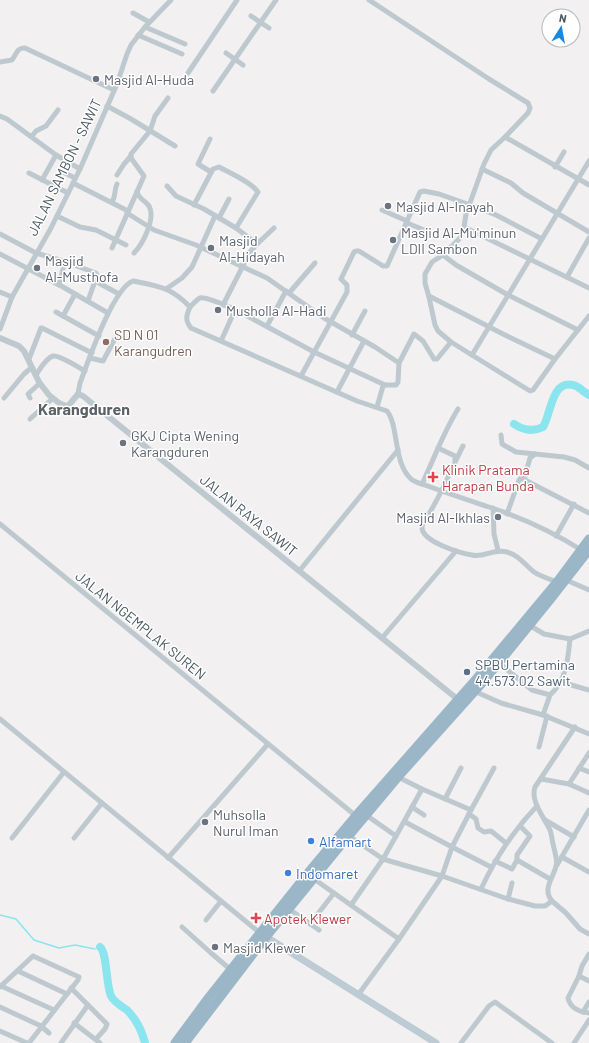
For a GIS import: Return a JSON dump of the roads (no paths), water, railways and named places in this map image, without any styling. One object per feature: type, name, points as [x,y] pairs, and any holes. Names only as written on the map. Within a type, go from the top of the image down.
[{"type":"highway","points":[[185,1043],[263,935],[361,814],[460,702],[474,691],[499,663],[566,580],[586,551],[589,540]]},
{"type":"highway","points":[[175,1043],[231,970],[288,909],[349,836],[361,814],[398,777],[557,582],[586,551]]},
{"type":"main road","points":[[263,935],[436,1043]]},
{"type":"street","name":"JALAN SAMBON - SAWIT","points":[[0,329],[12,297],[57,216],[80,169],[114,90],[127,54],[138,35],[171,0]]},
{"type":"street","points":[[188,74],[237,0]]},
{"type":"street","points":[[213,92],[276,0]]},
{"type":"street","points":[[369,0],[528,103],[530,108],[528,113],[491,150],[482,169],[469,205],[460,238],[443,255],[432,262],[425,274],[425,283],[437,329],[450,343],[530,391],[533,390],[555,358],[589,316]]},
{"type":"street","points":[[132,13],[149,22]]},
{"type":"street","points":[[251,16],[269,28]]},
{"type":"street","points":[[145,27],[185,44]]},
{"type":"street","points":[[138,35],[182,54]]},
{"type":"street","points":[[0,62],[12,60],[21,47],[114,90]]},
{"type":"street","points":[[226,53],[243,64]]},
{"type":"street","points":[[117,176],[131,156],[133,150],[150,130],[155,116],[168,98]]},
{"type":"street","points":[[107,106],[175,146]]},
{"type":"street","points":[[32,136],[36,131],[46,126],[58,110]]},
{"type":"street","points":[[0,116],[32,136],[56,155],[80,169]]},
{"type":"street","points":[[505,137],[555,167],[589,185]]},
{"type":"street","points":[[210,139],[198,164],[211,172]]},
{"type":"street","points":[[555,167],[564,152]]},
{"type":"street","points":[[42,180],[56,155]]},
{"type":"street","points":[[112,248],[144,174],[131,156]]},
{"type":"street","points":[[472,355],[589,162]]},
{"type":"street","points":[[194,205],[211,172],[215,168],[219,167],[257,191],[236,228]]},
{"type":"street","points":[[482,169],[518,188],[523,193],[589,232]]},
{"type":"street","points":[[61,171],[74,181],[128,212],[150,228],[201,247],[267,278],[330,322],[400,363]]},
{"type":"street","points":[[29,173],[68,193]]},
{"type":"street","points":[[112,202],[115,197],[117,184]]},
{"type":"street","points":[[167,186],[176,196],[236,228],[257,244]]},
{"type":"street","points":[[134,253],[150,228],[151,218],[151,211],[148,205],[137,195],[137,191]]},
{"type":"street","points":[[301,376],[347,289],[346,284],[341,279],[354,252],[359,251],[386,267],[421,191],[439,194],[496,215],[542,239]]},
{"type":"street","points":[[166,288],[182,278],[192,267],[217,217],[229,199]]},
{"type":"street","points":[[382,210],[429,232]]},
{"type":"street","points":[[57,216],[80,227],[96,230],[126,245]]},
{"type":"street","points":[[464,227],[589,288]]},
{"type":"street","points":[[223,305],[250,252],[274,228]]},
{"type":"street","points":[[0,234],[36,253],[65,261],[96,273],[95,281],[88,301]]},
{"type":"street","points":[[567,278],[589,238]]},
{"type":"street","points":[[0,254],[108,313]]},
{"type":"street","points":[[443,255],[456,265],[508,295],[578,330]]},
{"type":"street","points":[[59,285],[65,261]]},
{"type":"street","points":[[266,326],[287,292],[315,263]]},
{"type":"street","points":[[95,281],[119,294]]},
{"type":"street","points":[[0,338],[19,346],[24,351],[40,383],[53,398],[63,406],[66,406],[69,405],[78,394],[80,383],[98,336],[108,313],[125,285],[133,281],[166,288],[190,307]]},
{"type":"street","points":[[0,292],[12,297]]},
{"type":"street","points":[[63,316],[75,294]]},
{"type":"street","points":[[429,296],[489,327],[555,358]]},
{"type":"street","points":[[450,343],[437,359],[434,359],[423,341],[414,334],[400,363],[398,382],[396,385],[385,385],[314,352],[235,310],[203,298],[198,299],[190,307],[186,318],[191,328],[357,401],[385,409],[389,412],[398,450],[405,470],[411,478],[441,491],[493,508],[586,551]]},
{"type":"street","points":[[220,341],[235,310]]},
{"type":"street","points":[[352,335],[365,311]]},
{"type":"street","points":[[56,312],[98,336]]},
{"type":"street","points":[[29,359],[42,328],[103,362],[118,332]]},
{"type":"street","points":[[337,392],[364,341]]},
{"type":"street","points":[[36,374],[50,357],[55,356],[62,358],[85,371]]},
{"type":"street","points":[[4,398],[24,374],[32,367]]},
{"type":"street","points":[[30,398],[28,394],[40,383]]},
{"type":"street","points":[[377,407],[381,388],[385,385]]},
{"type":"street","name":"JALAN RAYA SAWIT","points":[[78,394],[83,396],[300,570],[460,702]]},
{"type":"street","points":[[30,419],[53,398]]},
{"type":"street","points":[[422,484],[449,423],[458,409]]},
{"type":"street","points":[[501,435],[502,444],[516,452],[564,457],[575,460],[589,468]]},
{"type":"street","points":[[463,446],[435,504],[426,518],[422,528],[424,534],[446,548],[473,555],[480,556],[498,550],[514,554],[534,572],[557,582]]},
{"type":"street","points":[[438,448],[455,456],[455,460]]},
{"type":"street","points":[[300,570],[398,450]]},
{"type":"street","points":[[524,479],[530,458],[534,454],[538,454]]},
{"type":"street","points":[[452,468],[466,474]]},
{"type":"street","points":[[507,514],[521,478],[589,512]]},
{"type":"street","points":[[556,536],[574,504]]},
{"type":"street","points":[[493,508],[494,534],[498,550]]},
{"type":"street","name":"JALAN NGEMPLAK SUREN","points":[[0,524],[268,744],[361,814],[396,836]]},
{"type":"street","points":[[382,638],[456,551]]},
{"type":"street","points":[[566,580],[589,590]]},
{"type":"street","points":[[529,625],[544,634],[570,639],[589,631]]},
{"type":"street","points":[[539,747],[550,695],[561,682],[565,672],[568,661],[570,639]]},
{"type":"street","points":[[499,663],[532,690],[550,695]]},
{"type":"street","points":[[561,682],[589,690]]},
{"type":"street","points":[[474,691],[501,703],[545,716],[589,734]]},
{"type":"street","points":[[0,719],[263,935]]},
{"type":"street","points":[[557,865],[550,832],[545,820],[536,808],[533,792],[575,727]]},
{"type":"street","points":[[168,858],[268,744]]},
{"type":"street","points":[[569,784],[589,753]]},
{"type":"street","points":[[445,799],[461,768]]},
{"type":"street","points":[[358,995],[399,939],[442,876],[452,847],[494,768]]},
{"type":"street","points":[[579,768],[589,772]]},
{"type":"street","points":[[12,838],[64,772]]},
{"type":"street","points":[[398,777],[470,812],[476,819],[478,828],[484,832],[490,831],[506,843]]},
{"type":"street","points":[[541,779],[569,784],[589,793]]},
{"type":"street","points":[[352,905],[384,859],[422,789]]},
{"type":"street","points":[[74,838],[102,803]]},
{"type":"street","points":[[412,807],[424,815]]},
{"type":"street","points":[[481,889],[491,867],[506,843],[536,808]]},
{"type":"street","points":[[589,810],[550,879],[548,894],[552,901],[566,913],[580,929],[589,934]]},
{"type":"street","points":[[545,820],[574,837]]},
{"type":"street","points":[[405,822],[491,867]]},
{"type":"street","points":[[495,861],[512,869],[517,860],[517,856],[530,836],[520,826]]},
{"type":"street","points":[[349,836],[384,859],[442,876],[508,899],[535,906],[545,906],[552,901]]},
{"type":"street","points":[[562,857],[589,872]]},
{"type":"street","points":[[517,860],[550,879]]},
{"type":"street","points":[[314,879],[399,939]]},
{"type":"street","points":[[508,899],[512,883]]},
{"type":"street","points":[[310,924],[334,893]]},
{"type":"street","points":[[206,920],[221,901]]},
{"type":"street","points":[[288,909],[319,930]]},
{"type":"street","points":[[182,927],[231,970]]},
{"type":"street","points":[[589,954],[568,998],[573,1007],[586,1013],[589,1002]]},
{"type":"street","points":[[0,1031],[28,1043],[78,980],[79,977],[34,957],[1,986],[54,1010]]},
{"type":"street","points":[[18,971],[67,994]]},
{"type":"street","points":[[579,976],[589,981]]},
{"type":"street","points":[[71,988],[107,1024],[98,1041],[74,1023]]},
{"type":"street","points":[[461,1043],[490,1006],[495,1002],[552,1043]]},
{"type":"street","points":[[61,1043],[88,1005]]},
{"type":"street","points":[[0,1007],[41,1026],[49,1033]]},
{"type":"street","points":[[574,1043],[589,1020]]},
{"type":"waterway","points":[[514,424],[528,430],[543,427],[556,393],[560,388],[566,385],[573,385],[589,395]]},
{"type":"waterway","points":[[0,915],[16,919],[34,940],[59,948],[75,945],[95,949]]},
{"type":"waterway","points":[[100,947],[104,955],[111,996],[116,1002],[127,1010],[136,1021],[145,1043]]},
{"type":"place","name":"Masjid Al-Huda","points":[[96,79]]},
{"type":"place","name":"Masjid Al-Inayah","points":[[388,206]]},
{"type":"place","name":"Masjid Al-Mu'minun LDII Sambon","points":[[393,240]]},
{"type":"place","name":"Masjid Al-Hidayah","points":[[211,248]]},
{"type":"place","name":"Masjid Al-Musthofa","points":[[37,268]]},
{"type":"place","name":"Musholla Al-Hadi","points":[[218,310]]},
{"type":"place","name":"SD N 01 Karangudren","points":[[106,342]]},
{"type":"place","name":"GKJ Cipta Wening Karangduren","points":[[123,443]]},
{"type":"place","name":"Klinik Pratama Harapan Bunda","points":[[433,477]]},
{"type":"place","name":"Masjid Al-Ikhlas","points":[[498,517]]},
{"type":"place","name":"SPBU Pertamina 44.573.02 Sawit","points":[[467,672]]},
{"type":"place","name":"Muhsolla Nurul Iman","points":[[205,822]]},
{"type":"place","name":"Alfamart","points":[[311,841]]},
{"type":"place","name":"Indomaret","points":[[288,873]]},
{"type":"place","name":"Apotek Klewer","points":[[256,918]]},
{"type":"place","name":"Masjid Klewer","points":[[215,947]]},
{"type":"district","name":"Karangduren","points":[[84,408]]}]
